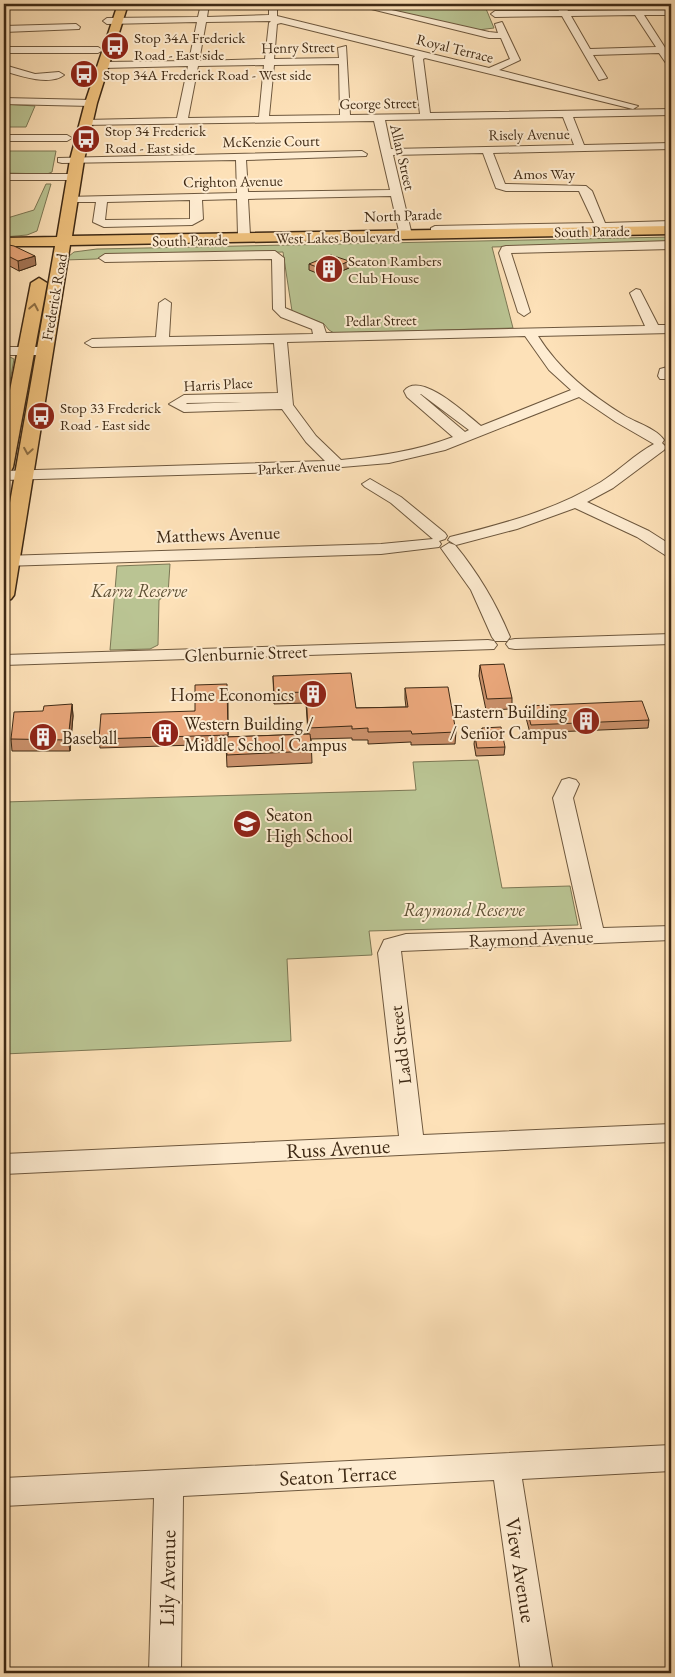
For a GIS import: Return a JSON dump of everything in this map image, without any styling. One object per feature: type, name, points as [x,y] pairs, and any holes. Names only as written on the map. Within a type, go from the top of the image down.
[{"type":"main road","name":"Frederick Road","points":[[55,194],[67,138],[103,65],[116,4]]},
{"type":"main road","name":"Frederick Road","points":[[4,595],[7,561],[24,476],[77,160],[86,123],[85,103],[98,50],[112,21]]},
{"type":"main road","name":"West Lakes Boulevard","points":[[95,249],[116,239],[671,230]]},
{"type":"main road","name":"West Lakes Boulevard","points":[[95,249],[671,235]]},
{"type":"main road","points":[[4,242],[41,249]]},
{"type":"main road","points":[[63,244],[70,252],[95,249]]},
{"type":"main road","points":[[4,248],[41,249],[63,244],[95,249]]},
{"type":"main road","name":"Frederick Road","points":[[4,467],[41,249]]},
{"type":"street","points":[[4,5],[116,4]]},
{"type":"street","points":[[182,121],[205,4]]},
{"type":"street","points":[[264,120],[273,23],[276,19],[271,4]]},
{"type":"street","points":[[354,4],[489,35],[505,36]]},
{"type":"street","points":[[490,4],[515,60],[495,75]]},
{"type":"street","points":[[560,4],[602,78]]},
{"type":"street","points":[[495,14],[565,13],[635,8],[671,12]]},
{"type":"street","points":[[635,8],[671,64]]},
{"type":"street","name":"Royal Terrace","points":[[112,21],[276,19],[423,55],[495,75],[640,108],[648,113]]},
{"type":"street","points":[[4,28],[46,28]]},
{"type":"street","points":[[345,119],[343,39],[349,37]]},
{"type":"street","points":[[4,50],[98,50]]},
{"type":"street","points":[[588,52],[661,50]]},
{"type":"street","points":[[423,55],[418,58],[425,117]]},
{"type":"street","name":"Henry Street","points":[[103,65],[343,61]]},
{"type":"street","points":[[4,68],[18,74],[32,75]]},
{"type":"street","points":[[4,101],[85,103]]},
{"type":"street","name":"George Street","points":[[86,123],[671,112]]},
{"type":"street","points":[[567,114],[580,148]]},
{"type":"street","name":"Allan Street","points":[[379,118],[405,231]]},
{"type":"street","points":[[4,138],[67,138]]},
{"type":"street","name":"Risely Avenue","points":[[387,152],[580,148],[669,150]]},
{"type":"street","name":"Amos Way","points":[[487,150],[500,186],[506,188],[582,188],[586,191],[601,226]]},
{"type":"street","name":"McKenzie Court","points":[[62,160],[362,154]]},
{"type":"street","points":[[241,157],[244,235]]},
{"type":"street","points":[[4,177],[74,177]]},
{"type":"street","name":"Crighton Avenue","points":[[70,199],[396,193]]},
{"type":"street","points":[[102,198],[99,227],[104,224],[192,222],[197,224],[196,197]]},
{"type":"street","name":"North Parade","points":[[116,239],[135,236],[671,225]]},
{"type":"street","name":"South Parade","points":[[524,312],[505,253],[513,249],[671,245]]},
{"type":"street","name":"South Parade","points":[[95,249],[274,255],[278,258],[279,309],[286,314],[318,327],[320,337]]},
{"type":"street","points":[[636,293],[653,329]]},
{"type":"street","points":[[162,341],[165,304]]},
{"type":"street","name":"Pedlar Street","points":[[92,343],[671,329]]},
{"type":"street","points":[[530,333],[538,349],[556,369],[581,391],[621,420],[665,444]]},
{"type":"street","points":[[280,338],[286,401],[311,439],[337,466]]},
{"type":"street","points":[[4,350],[44,351]]},
{"type":"street","points":[[464,438],[412,394],[411,391],[414,388],[426,391],[480,432]]},
{"type":"street","name":"Parker Avenue","points":[[4,476],[337,466],[418,453],[480,432],[581,391]]},
{"type":"street","name":"Harris Place","points":[[184,399],[286,401],[184,408],[176,404],[184,399]]},
{"type":"street","name":"Matthews Avenue","points":[[7,561],[372,550],[444,542],[534,521],[602,489],[665,444]]},
{"type":"street","points":[[370,484],[396,500],[444,542],[476,583],[492,612],[502,642]]},
{"type":"street","points":[[575,502],[643,534],[671,552]]},
{"type":"street","name":"Glenburnie Street","points":[[4,660],[502,642],[671,639]]},
{"type":"street","points":[[569,784],[563,798],[596,936]]},
{"type":"street","name":"Raymond Avenue","points":[[392,945],[406,942],[671,933]]},
{"type":"street","name":"Ladd Street","points":[[392,945],[389,953],[412,1145]]},
{"type":"street","name":"Russ Avenue","points":[[4,1164],[671,1133]]},
{"type":"street","name":"Seaton Terrace","points":[[4,1492],[671,1458]]},
{"type":"street","name":"View Avenue","points":[[506,1466],[537,1673]]},
{"type":"street","name":"Lily Avenue","points":[[165,1673],[169,1484]]},
{"type":"green space","points":[[361,4],[484,4],[494,28],[478,30]]},
{"type":"green space","points":[[4,104],[35,106],[26,127],[4,127]]},
{"type":"green space","points":[[4,151],[56,151],[52,172],[47,174],[4,173]]},
{"type":"green space","points":[[46,184],[51,184],[37,231],[27,235],[4,237],[4,219],[34,210]]},
{"type":"green space","points":[[671,237],[671,243],[492,247],[513,328],[334,333],[324,324],[292,311],[283,252],[105,257],[64,260],[74,252],[97,249]]},
{"type":"green space","points":[[4,354],[14,359],[4,414]]},
{"type":"green space","name":"Karra Reserve","points":[[170,564],[168,594],[159,600],[158,645],[150,649],[110,650],[117,566]]},
{"type":"green space","name":"Raymond Reserve","points":[[478,760],[502,888],[570,886],[578,925],[369,931],[372,955],[287,959],[291,1041],[4,1054],[4,802],[416,790],[413,762]]},
{"type":"building","points":[[4,244],[14,246],[35,256],[18,261],[4,254]]},
{"type":"building","points":[[331,255],[349,261],[327,271],[309,264]]},
{"type":"building","points":[[504,664],[512,698],[487,699],[480,665]]},
{"type":"building","points":[[351,673],[356,708],[408,707],[405,688],[448,687],[456,732],[412,734],[411,731],[368,732],[368,728],[352,729],[352,726],[308,728],[306,692],[274,693],[273,676]]},
{"type":"building","points":[[227,684],[228,735],[99,739],[101,714],[195,711],[195,685]]},
{"type":"building","points":[[642,701],[649,720],[531,725],[526,706]]},
{"type":"building","points":[[72,704],[68,740],[11,739],[14,712],[43,711],[44,706]]},
{"type":"building","points":[[501,727],[505,747],[477,748],[475,736],[484,736],[482,728]]},
{"type":"building","points":[[310,734],[312,751],[227,755],[226,737]]},
{"type":"place","name":"Stop 34A Frederick Road - East side","points":[[115,46]]},
{"type":"place","name":"Stop 34A Frederick Road - West side","points":[[84,74]]},
{"type":"place","name":"Stop 34 Frederick Road - East side","points":[[86,139]]},
{"type":"place","name":"Seaton Rambers Club House","points":[[329,269]]},
{"type":"place","name":"Stop 33 Frederick Road - East side","points":[[41,416]]},
{"type":"place","name":"Home Economics","points":[[313,694]]},
{"type":"place","name":"Eastern Building / Senior Campus","points":[[586,721]]},
{"type":"place","name":"Western Building / Middle School Campus","points":[[165,733]]},
{"type":"place","name":"Baseball","points":[[43,737]]},
{"type":"place","name":"Seaton High School","points":[[247,824]]}]
